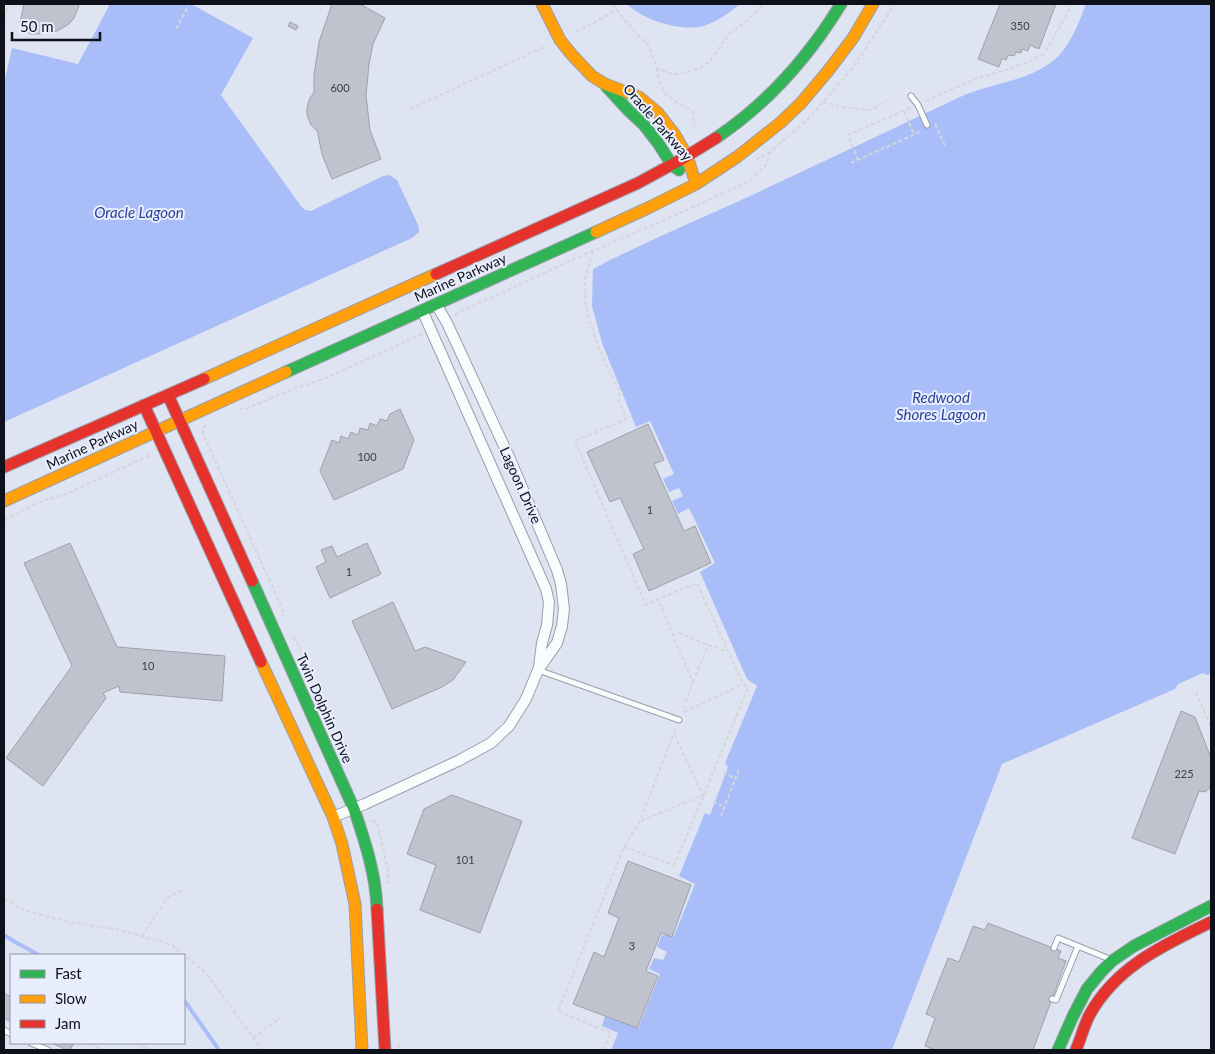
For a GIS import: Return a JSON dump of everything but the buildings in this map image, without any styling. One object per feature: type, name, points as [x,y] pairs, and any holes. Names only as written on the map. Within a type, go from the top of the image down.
[{"type":"main road","name":"Oracle Parkway","points":[[542,4],[560,40],[592,76],[605,84],[639,97],[658,113],[675,135],[687,156],[696,184]]},
{"type":"main road","name":"Marine Parkway","points":[[4,467],[168,395],[672,165],[721,135],[752,112],[781,84],[807,54],[830,23],[841,4]]},
{"type":"main road","name":"Marine Parkway","points":[[4,501],[650,207],[696,184],[737,157],[780,123],[801,103],[848,44],[873,4]]},
{"type":"main road","name":"Oracle Parkway","points":[[605,84],[644,125],[672,165],[696,184]]},
{"type":"main road","name":"Twin Dolphin Drive","points":[[168,395],[354,809],[364,838],[377,902],[385,1050]]},
{"type":"main road","points":[[144,405],[333,817],[342,844],[355,904],[362,1050]]},
{"type":"main road","points":[[1058,1050],[1087,989],[1112,961],[1134,946],[1211,906]]},
{"type":"main road","points":[[1076,1050],[1093,1008],[1118,976],[1148,954],[1211,922]]},
{"type":"street","name":"Lagoon Drive","points":[[333,817],[460,760],[491,743],[509,726],[526,699],[538,670],[557,643],[559,634],[564,609],[561,584],[552,558],[510,458],[447,323],[436,304]]},
{"type":"street","name":"Lagoon Drive","points":[[422,310],[546,588],[549,602],[547,625],[538,670]]},
{"type":"lane","points":[[911,96],[918,105],[927,125]]},
{"type":"lane","points":[[538,670],[679,720]]},
{"type":"lane","points":[[1054,948],[1058,938],[1112,961]]},
{"type":"lane","points":[[1052,999],[1056,1000],[1078,946]]},
{"type":"lane","points":[[33,1044],[48,1050]]},
{"type":"path","points":[[4,25],[8,4]]},
{"type":"path","points":[[176,29],[189,4]]},
{"type":"path","points":[[613,4],[632,30],[648,45],[657,68],[660,84],[665,92],[672,100],[691,110],[695,130]]},
{"type":"path","points":[[657,68],[677,74],[698,70],[710,61],[728,35],[764,4]]},
{"type":"path","points":[[858,160],[848,136],[975,79],[1006,70],[1044,54],[1072,4]]},
{"type":"path","points":[[576,32],[616,10]]},
{"type":"path","points":[[410,109],[544,47]]},
{"type":"path","points":[[823,102],[842,107],[872,110],[886,101]]},
{"type":"path","points":[[904,111],[914,134]]},
{"type":"path","points":[[851,163],[923,131]]},
{"type":"path","points":[[454,320],[461,311],[748,181],[765,167],[771,151]]},
{"type":"path","points":[[593,251],[585,281],[588,312],[597,343],[620,392],[619,400],[626,419],[574,441],[646,605],[697,583],[742,684],[748,688],[674,865],[624,847]]},
{"type":"path","points":[[236,410],[245,409],[293,389],[326,378],[422,334]]},
{"type":"path","points":[[212,422],[203,428],[204,436],[282,608],[282,616]]},
{"type":"path","points":[[4,522],[36,503],[66,494],[150,455]]},
{"type":"path","points":[[658,599],[694,682]]},
{"type":"path","points":[[672,634],[679,633],[728,651]]},
{"type":"path","points":[[708,645],[682,713],[742,684]]},
{"type":"path","points":[[1196,692],[1211,727]]},
{"type":"path","points":[[604,1050],[611,1033],[558,1012],[624,847],[640,821],[679,720]]},
{"type":"path","points":[[674,734],[703,795]]},
{"type":"path","points":[[721,816],[739,769]]},
{"type":"path","points":[[723,774],[736,778]]},
{"type":"path","points":[[640,821],[703,795]]},
{"type":"path","points":[[712,802],[725,806]]},
{"type":"path","points":[[142,936],[167,898],[182,890]]},
{"type":"path","points":[[4,898],[23,910],[69,922],[120,930],[142,936],[172,945],[183,954]]},
{"type":"path","points":[[185,956],[206,973],[262,1050]]},
{"type":"path","points":[[253,1038],[280,1018]]},
{"type":"water","name":"Oracle Lagoon","points":[[110,4],[191,4],[253,38],[221,95],[301,206],[305,210],[311,211],[383,176],[389,175],[397,180],[419,227],[419,232],[412,238],[4,422],[4,84],[12,48],[78,64]]},
{"type":"water","points":[[627,4],[740,4],[713,22],[703,26],[684,27],[652,20]]},
{"type":"water","name":"Redwood Shores Lagoon","points":[[1086,4],[1211,4],[1211,673],[1207,675],[1203,673],[1178,684],[1175,689],[1002,764],[892,1050],[611,1050],[618,1033],[602,1026],[605,1016],[638,1028],[660,974],[649,969],[654,958],[663,960],[667,952],[657,947],[662,935],[674,936],[695,884],[679,876],[705,813],[710,815],[728,767],[725,763],[757,686],[747,679],[700,572],[715,563],[689,508],[678,514],[672,501],[683,496],[679,488],[669,492],[663,479],[674,474],[650,421],[636,427],[602,343],[592,306],[593,269],[960,97],[1026,76],[1046,66],[1054,61],[1066,47]]},
{"type":"waterway","points":[[4,935],[37,954]]},
{"type":"waterway","points":[[185,1001],[219,1050]]},
{"type":"traffic: fast","points":[[716,138],[753,110],[786,78],[815,43],[841,4]]},
{"type":"traffic: fast","points":[[606,86],[644,125],[672,165],[679,170]]},
{"type":"traffic: fast","points":[[286,372],[596,232]]},
{"type":"traffic: fast","points":[[252,581],[354,809],[372,871],[377,909]]},
{"type":"traffic: fast","points":[[1058,1050],[1087,989],[1112,961],[1134,946],[1211,906]]},
{"type":"traffic: slow","points":[[542,4],[560,40],[592,76],[605,84],[639,97],[658,113],[675,135],[687,156],[696,184]]},
{"type":"traffic: slow","points":[[596,232],[696,184],[737,157],[780,123],[801,103],[828,71],[853,38],[873,4]]},
{"type":"traffic: slow","points":[[204,379],[436,274]]},
{"type":"traffic: slow","points":[[4,501],[286,372]]},
{"type":"traffic: slow","points":[[261,662],[333,817],[342,844],[355,904],[362,1050]]},
{"type":"traffic: jam","points":[[436,274],[638,183],[716,138]]},
{"type":"traffic: jam","points":[[4,467],[204,379]]},
{"type":"traffic: jam","points":[[168,395],[252,581]]},
{"type":"traffic: jam","points":[[144,405],[261,662]]},
{"type":"traffic: jam","points":[[377,909],[385,1050]]},
{"type":"traffic: jam","points":[[1076,1050],[1090,1014],[1101,997],[1114,983],[1143,959],[1176,939],[1211,922]]}]
